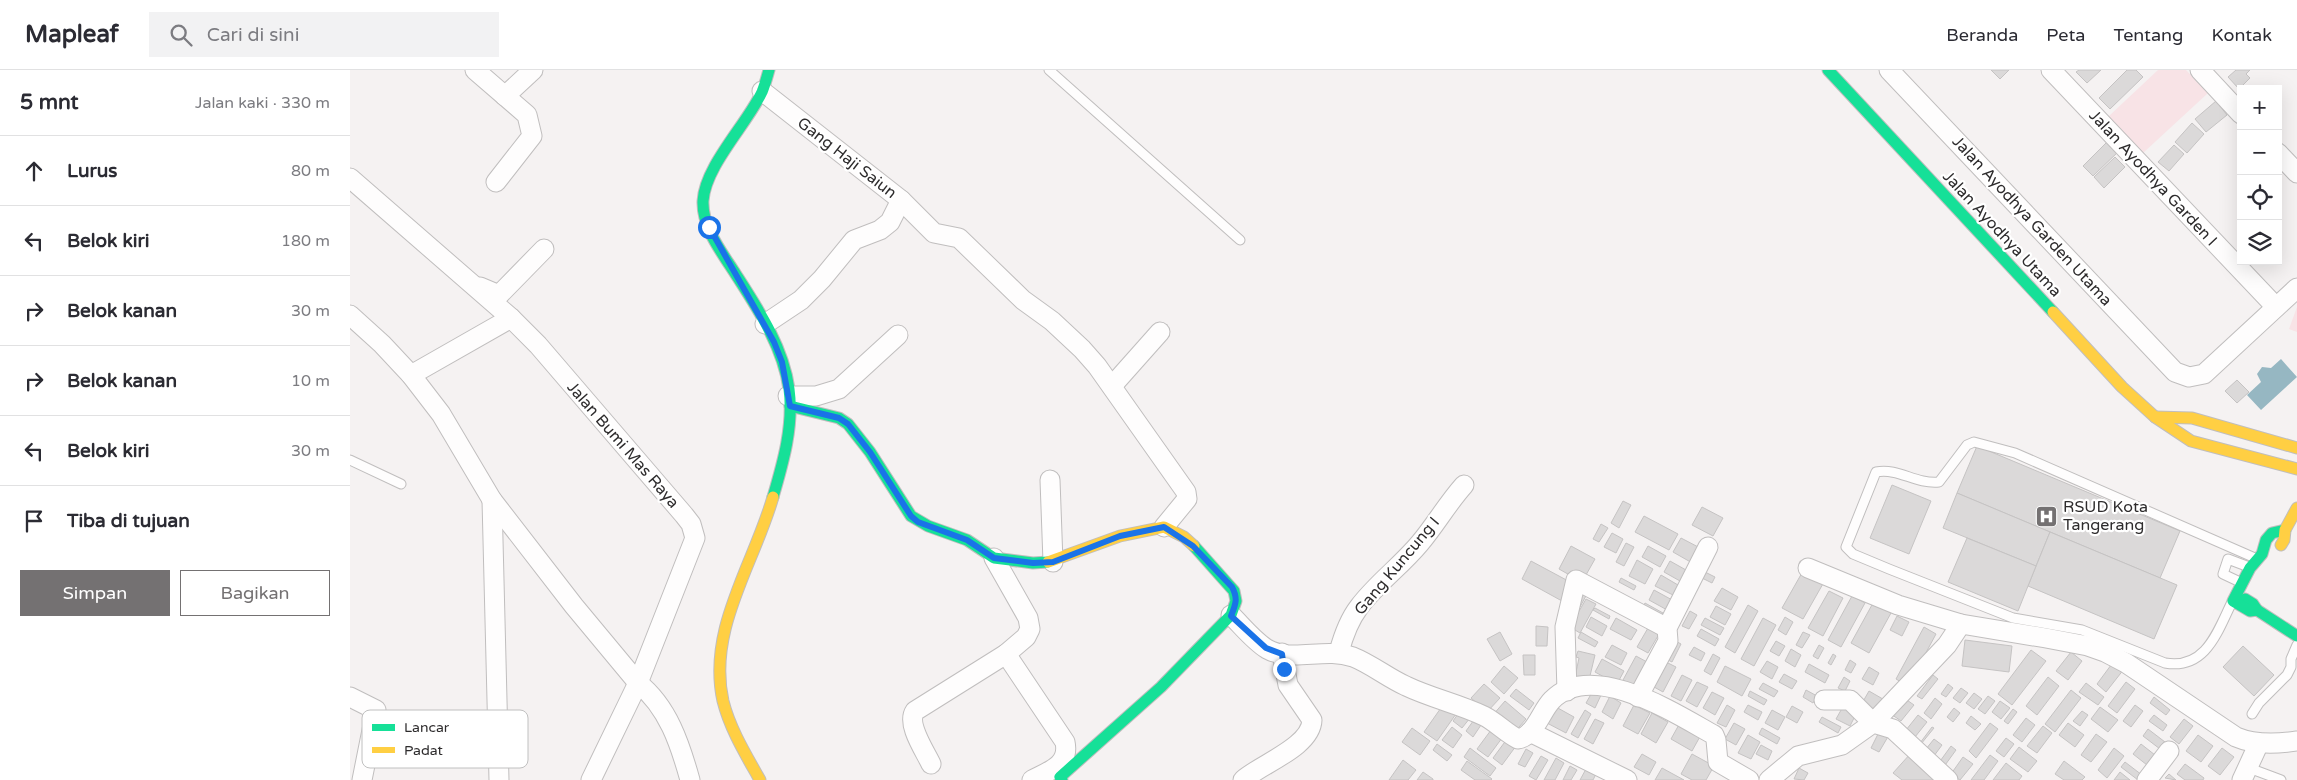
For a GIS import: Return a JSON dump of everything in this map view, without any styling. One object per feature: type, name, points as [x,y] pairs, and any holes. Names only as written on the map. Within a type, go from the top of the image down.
[{"type":"street","points":[[475,70],[527,115],[532,136],[496,182]]},
{"type":"street","points":[[505,96],[533,70]]},
{"type":"street","points":[[760,780],[735,731],[723,702],[720,663],[726,620],[764,525],[778,480],[789,401],[782,362],[765,324],[715,241],[709,227],[703,199],[714,170],[762,91],[769,70]]},
{"type":"street","name":"Jalan Ayodhya Utama","points":[[1828,70],[2122,387],[2155,417],[2191,441],[2297,470]]},
{"type":"street","name":"Jalan Ayodhya Garden Utama","points":[[1889,70],[2175,372],[2190,377],[2204,374],[2276,307]]},
{"type":"street","name":"Jalan Ayodhya Garden I","points":[[2051,70],[2276,307]]},
{"type":"street","points":[[2200,70],[2237,110]]},
{"type":"street","name":"Gang Haji Saiun","points":[[762,91],[901,200],[890,222],[880,230],[854,240],[822,279],[801,300],[765,324]]},
{"type":"street","points":[[2282,158],[2297,173]]},
{"type":"street","name":"Jalan Bumi Mas Raya","points":[[350,178],[476,286],[504,307],[684,515],[694,531],[696,538],[638,683],[591,780]]},
{"type":"street","points":[[789,401],[839,418],[848,424],[870,452],[911,516],[918,522],[967,540],[994,558],[1033,563],[1053,562],[1120,536],[1164,527],[1188,499],[1186,492],[1112,386],[1082,349],[1052,321],[1023,300],[959,238],[934,233],[901,200]]},
{"type":"street","points":[[411,375],[504,307],[544,249]]},
{"type":"street","points":[[2276,307],[2297,288]]},
{"type":"street","points":[[350,315],[382,344],[411,375],[441,414],[492,500],[574,606],[638,683],[651,693],[674,731],[690,780]]},
{"type":"street","points":[[1112,386],[1160,332]]},
{"type":"street","points":[[789,401],[839,389],[898,334]]},
{"type":"street","points":[[2155,417],[2192,418],[2297,448]]},
{"type":"street","points":[[1050,480],[1053,562]]},
{"type":"street","name":"Gang Kuncung I","points":[[1338,652],[1358,608],[1419,544],[1440,519],[1445,507],[1464,485]]},
{"type":"street","points":[[492,500],[497,710]]},
{"type":"street","points":[[2296,511],[2285,530],[2284,542],[2275,551],[2257,560],[2235,598],[2250,611],[2257,610],[2297,636]]},
{"type":"street","points":[[1032,780],[1059,775],[1161,687],[1231,616],[1237,603],[1237,595],[1232,587],[1193,546],[1164,527]]},
{"type":"street","points":[[1638,696],[1668,640],[1667,628],[1708,547]]},
{"type":"street","points":[[932,764],[914,726],[912,715],[915,711],[1006,654],[1026,637],[1030,629],[1028,618],[994,558]]},
{"type":"street","points":[[1808,568],[1907,608],[1961,624],[2063,641],[2105,652],[2126,663],[2236,737],[2248,742],[2259,743],[2297,741]]},
{"type":"street","points":[[1567,691],[1565,627],[1576,580],[1667,628]]},
{"type":"street","points":[[1231,616],[1266,648],[1282,654],[1300,656],[1338,652],[1355,658],[1404,686],[1436,700],[1463,707],[1484,716],[1518,739],[1530,732],[1546,705],[1556,696],[1567,691],[1587,685],[1609,687],[1638,696],[1714,735],[1717,759],[1722,773],[1750,780]]},
{"type":"street","points":[[1769,780],[1798,756],[1842,745],[1873,722],[1947,645],[1961,624]]},
{"type":"street","points":[[1006,654],[1065,742],[1066,756],[1059,775]]},
{"type":"street","points":[[1243,780],[1288,751],[1310,730],[1312,720],[1288,685],[1282,654]]},
{"type":"street","points":[[350,697],[376,710]]},
{"type":"street","points":[[1824,700],[1850,700],[1873,722],[1893,729],[1948,780]]},
{"type":"street","points":[[1530,732],[1627,780]]},
{"type":"street","points":[[2246,774],[2259,743]]},
{"type":"street","points":[[2147,780],[2169,752]]},
{"type":"lane","points":[[1049,70],[1240,240]]},
{"type":"lane","points":[[2235,598],[2215,639],[2207,650],[2198,657],[2175,665],[2165,663],[2082,630],[2013,618],[1889,569],[1854,554],[1846,547],[1876,472],[1889,470],[1925,483],[1939,482],[1967,445],[1974,442],[2016,453],[2257,560]]},
{"type":"lane","points":[[350,460],[400,484]]},
{"type":"lane","points":[[2242,583],[2223,574],[2228,559],[2257,560]]},
{"type":"lane","points":[[2252,714],[2287,675],[2297,645]]},
{"type":"lane","points":[[2246,774],[2281,780]]},
{"type":"shaded area","points":[[2158,70],[2186,70],[2208,93],[2143,153],[2108,117]]},
{"type":"shaded area","points":[[2297,307],[2297,332],[2289,329]]},
{"type":"water","points":[[2281,359],[2297,377],[2261,410],[2247,395],[2261,382],[2257,374],[2262,367],[2271,368]]},
{"type":"building","points":[[1991,70],[2009,70],[2000,79]]},
{"type":"building","points":[[2079,70],[2101,70],[2087,83],[2076,72]]},
{"type":"building","points":[[2127,70],[2136,70],[2143,77],[2110,109],[2099,98]]},
{"type":"building","points":[[2236,70],[2250,70],[2246,74],[2250,78],[2243,85],[2237,85],[2237,87],[2228,77]]},
{"type":"building","points":[[2216,101],[2227,115],[2206,132],[2195,119]]},
{"type":"building","points":[[2192,123],[2204,134],[2187,153],[2175,142]]},
{"type":"building","points":[[2109,140],[2119,151],[2093,176],[2083,166]]},
{"type":"building","points":[[2174,145],[2184,154],[2169,171],[2158,162]]},
{"type":"building","points":[[2115,157],[2125,167],[2104,188],[2094,177]]},
{"type":"building","points":[[2237,380],[2249,392],[2237,403],[2225,391]]},
{"type":"building","points":[[1977,446],[2180,531],[2160,578],[1957,493]]},
{"type":"building","points":[[1892,485],[1931,501],[1909,554],[1870,538]]},
{"type":"building","points":[[1957,493],[2050,532],[2036,566],[1943,528]]},
{"type":"building","points":[[1623,501],[1631,505],[1619,528],[1611,523]]},
{"type":"building","points":[[1702,507],[1723,518],[1713,536],[1692,525]]},
{"type":"building","points":[[1644,516],[1678,534],[1669,550],[1635,532]]},
{"type":"building","points":[[1601,524],[1608,528],[1599,542],[1593,539]]},
{"type":"building","points":[[2050,532],[2177,585],[2154,639],[2028,586]]},
{"type":"building","points":[[1612,533],[1623,539],[1616,553],[1604,547]]},
{"type":"building","points":[[1681,538],[1702,549],[1694,564],[1673,552]]},
{"type":"building","points":[[1967,538],[2036,566],[2018,611],[1948,582]]},
{"type":"building","points":[[1626,543],[1634,547],[1624,566],[1616,562]]},
{"type":"building","points":[[1571,546],[1595,559],[1582,582],[1559,569]]},
{"type":"building","points":[[1648,546],[1666,556],[1660,567],[1642,557]]},
{"type":"building","points":[[1637,560],[1653,569],[1645,584],[1629,576]]},
{"type":"building","points":[[1531,561],[1572,583],[1562,601],[1522,579]]},
{"type":"building","points":[[1670,561],[1686,570],[1680,581],[1664,572]]},
{"type":"building","points":[[1803,571],[1824,582],[1803,619],[1782,608]]},
{"type":"building","points":[[1705,572],[1715,577],[1712,583],[1702,578]]},
{"type":"building","points":[[1661,575],[1678,585],[1673,595],[1655,586]]},
{"type":"building","points":[[1621,578],[1636,586],[1634,590],[1619,582]]},
{"type":"building","points":[[1722,588],[1738,597],[1731,610],[1714,601]]},
{"type":"building","points":[[1580,589],[1587,594],[1580,607],[1572,603]]},
{"type":"building","points":[[1654,590],[1674,601],[1669,611],[1649,600]]},
{"type":"building","points":[[1829,591],[1843,598],[1823,636],[1808,628]]},
{"type":"building","points":[[1852,596],[1865,603],[1841,647],[1828,640]]},
{"type":"building","points":[[1586,599],[1596,604],[1580,633],[1570,627]]},
{"type":"building","points":[[1645,603],[1663,613],[1657,622],[1640,612]]},
{"type":"building","points":[[1873,603],[1891,613],[1869,653],[1851,643]]},
{"type":"building","points":[[1748,605],[1758,611],[1735,653],[1725,647]]},
{"type":"building","points":[[1716,606],[1731,614],[1725,625],[1710,617]]},
{"type":"building","points":[[1595,608],[1610,616],[1609,619],[1593,610]]},
{"type":"building","points":[[1690,611],[1697,615],[1689,629],[1682,626]]},
{"type":"building","points":[[1897,616],[1909,622],[1902,636],[1890,630]]},
{"type":"building","points":[[1591,617],[1607,626],[1602,636],[1586,627]]},
{"type":"building","points":[[1785,617],[1793,622],[1786,635],[1778,630]]},
{"type":"building","points":[[1616,618],[1637,630],[1631,640],[1610,629]]},
{"type":"building","points":[[1705,618],[1724,628],[1720,635],[1701,625]]},
{"type":"building","points":[[1763,618],[1776,625],[1754,666],[1741,659]]},
{"type":"building","points":[[1536,626],[1548,627],[1547,646],[1536,646]]},
{"type":"building","points":[[1924,627],[1936,634],[1908,686],[1896,679]]},
{"type":"building","points":[[1648,628],[1659,634],[1648,653],[1637,647]]},
{"type":"building","points":[[1701,629],[1719,639],[1715,646],[1697,636]]},
{"type":"building","points":[[1500,632],[1512,654],[1500,661],[1487,639]]},
{"type":"building","points":[[1581,632],[1598,642],[1595,647],[1578,638]]},
{"type":"building","points":[[1803,632],[1810,635],[1802,648],[1796,645]]},
{"type":"building","points":[[1672,639],[1681,644],[1672,662],[1662,657]]},
{"type":"building","points":[[1965,640],[2012,646],[2009,672],[1962,666]]},
{"type":"building","points":[[1776,641],[1785,646],[1779,656],[1770,651]]},
{"type":"building","points":[[1612,645],[1627,653],[1621,665],[1605,657]]},
{"type":"building","points":[[1819,645],[1824,648],[1818,659],[1813,656]]},
{"type":"building","points":[[2243,646],[2274,675],[2254,696],[2223,667]]},
{"type":"building","points":[[1694,647],[1705,653],[1701,661],[1689,655]]},
{"type":"building","points":[[1791,649],[1801,655],[1795,667],[1785,661]]},
{"type":"building","points":[[2031,650],[2046,661],[2012,705],[1998,694]]},
{"type":"building","points":[[1578,651],[1595,655],[1589,680],[1575,677],[1579,658],[1576,657]]},
{"type":"building","points":[[2071,652],[2082,661],[2068,680],[2056,671]]},
{"type":"building","points":[[1713,654],[1720,658],[1711,675],[1704,671]]},
{"type":"building","points":[[1833,654],[1836,656],[1831,665],[1828,663]]},
{"type":"building","points":[[1523,655],[1535,655],[1535,675],[1524,675]]},
{"type":"building","points":[[1636,656],[1647,662],[1634,686],[1623,680]]},
{"type":"building","points":[[1602,659],[1624,671],[1617,684],[1595,672]]},
{"type":"building","points":[[1660,659],[1676,667],[1663,692],[1647,683]]},
{"type":"building","points":[[1850,660],[1856,664],[1851,673],[1845,670]]},
{"type":"building","points":[[1767,661],[1778,667],[1772,679],[1760,672]]},
{"type":"building","points":[[2114,661],[2124,669],[2106,692],[2097,684]]},
{"type":"building","points":[[1809,664],[1829,675],[1825,683],[1805,672]]},
{"type":"building","points":[[1504,666],[1518,678],[1504,694],[1491,682]]},
{"type":"building","points":[[1725,666],[1751,679],[1742,696],[1717,682]]},
{"type":"building","points":[[1869,667],[1879,673],[1873,685],[1862,679]]},
{"type":"building","points":[[1784,674],[1797,681],[1792,689],[1779,682]]},
{"type":"building","points":[[1682,675],[1692,680],[1681,701],[1671,696]]},
{"type":"building","points":[[1933,675],[1938,679],[1922,699],[1917,696]]},
{"type":"building","points":[[1844,677],[1850,681],[1845,691],[1838,688]]},
{"type":"building","points":[[2048,677],[2059,686],[2037,715],[2026,706]]},
{"type":"building","points":[[1697,682],[1708,687],[1697,707],[1686,701]]},
{"type":"building","points":[[2126,682],[2135,689],[2117,713],[2108,706]]},
{"type":"building","points":[[1763,683],[1778,691],[1774,697],[1759,689]]},
{"type":"building","points":[[2086,683],[2104,697],[2098,705],[2079,692]]},
{"type":"building","points":[[1484,684],[1500,698],[1487,712],[1471,698]]},
{"type":"building","points":[[1948,684],[1953,688],[1946,697],[1941,694]]},
{"type":"building","points":[[1961,688],[1968,693],[1960,703],[1953,698]]},
{"type":"building","points":[[1516,689],[1534,703],[1529,710],[1510,696]]},
{"type":"building","points":[[1594,689],[1602,693],[1595,708],[1586,703]]},
{"type":"building","points":[[1806,690],[1817,696],[1813,703],[1803,697]]},
{"type":"building","points":[[2071,690],[2081,698],[2055,732],[2045,724]]},
{"type":"building","points":[[1750,691],[1767,700],[1764,705],[1748,696]]},
{"type":"building","points":[[1869,691],[1888,702],[1880,716],[1861,705]]},
{"type":"building","points":[[1712,692],[1724,698],[1715,715],[1703,708]]},
{"type":"building","points":[[1974,693],[1982,699],[1974,709],[1966,703]]},
{"type":"building","points":[[1610,696],[1621,703],[1613,719],[1602,712]]},
{"type":"building","points":[[1988,696],[1995,701],[1985,714],[1978,709]]},
{"type":"building","points":[[2154,697],[2170,710],[2166,715],[2150,703]]},
{"type":"building","points":[[1904,698],[1914,705],[1901,721],[1891,714]]},
{"type":"building","points":[[1935,698],[1942,704],[1931,719],[1924,713]]},
{"type":"building","points":[[1505,701],[1526,719],[1513,734],[1492,716]]},
{"type":"building","points":[[2000,701],[2010,708],[2001,719],[1992,712]]},
{"type":"building","points":[[1845,703],[1858,710],[1850,726],[1836,719]]},
{"type":"building","points":[[1443,705],[1456,714],[1437,741],[1424,732]]},
{"type":"building","points":[[1634,705],[1650,713],[1638,734],[1623,726]]},
{"type":"building","points":[[1727,705],[1735,710],[1726,727],[1717,723]]},
{"type":"building","points":[[1748,705],[1762,712],[1758,720],[1744,712]]},
{"type":"building","points":[[2135,705],[2143,711],[2131,727],[2123,721]]},
{"type":"building","points":[[1792,706],[1803,712],[1797,723],[1786,717]]},
{"type":"building","points":[[1556,707],[1574,717],[1566,733],[1547,723]]},
{"type":"building","points":[[2100,707],[2118,720],[2108,732],[2091,719]]},
{"type":"building","points":[[1954,708],[1960,713],[1953,722],[1947,717]]},
{"type":"building","points":[[2013,709],[2017,712],[2008,724],[2004,721]]},
{"type":"building","points":[[1585,710],[1591,714],[1578,738],[1571,734]]},
{"type":"building","points":[[1772,710],[1785,717],[1778,730],[1765,723]]},
{"type":"building","points":[[1460,711],[1470,718],[1462,728],[1453,721]]},
{"type":"building","points":[[2082,711],[2088,715],[2080,726],[2073,721]]},
{"type":"building","points":[[1652,713],[1668,722],[1656,743],[1641,734]]},
{"type":"building","points":[[1918,715],[1927,722],[1915,737],[1906,730]]},
{"type":"building","points":[[2154,715],[2167,725],[2163,731],[2149,721]]},
{"type":"building","points":[[1971,716],[1981,724],[1975,730],[1966,723]]},
{"type":"building","points":[[1476,717],[1483,722],[1473,737],[1466,731]]},
{"type":"building","points":[[1822,717],[1841,727],[1838,733],[1819,722]]},
{"type":"building","points":[[2026,718],[2035,725],[2022,742],[2013,735]]},
{"type":"building","points":[[1595,719],[1604,723],[1593,744],[1584,739]]},
{"type":"building","points":[[2184,719],[2193,726],[2179,744],[2170,737]]},
{"type":"building","points":[[1681,721],[1702,733],[1692,751],[1671,739]]},
{"type":"building","points":[[1734,723],[1745,729],[1736,745],[1725,739]]},
{"type":"building","points":[[1990,723],[1998,729],[1976,758],[1969,751]]},
{"type":"building","points":[[2068,723],[2084,735],[2075,747],[2059,735]]},
{"type":"building","points":[[1494,726],[1505,734],[1488,757],[1477,749]]},
{"type":"building","points":[[2043,726],[2052,733],[2037,753],[2027,746]]},
{"type":"building","points":[[1452,727],[1462,735],[1453,748],[1442,740]]},
{"type":"building","points":[[1932,727],[1934,728],[1921,744],[1920,743]]},
{"type":"building","points":[[1412,728],[1430,741],[1420,755],[1402,742]]},
{"type":"building","points":[[1762,728],[1780,738],[1777,744],[1759,734]]},
{"type":"building","points":[[2148,729],[2165,742],[2160,749],[2143,736]]},
{"type":"building","points":[[1880,730],[1889,735],[1879,752],[1871,748]]},
{"type":"building","points":[[2096,734],[2107,742],[2091,762],[2081,755]]},
{"type":"building","points":[[1748,735],[1760,742],[1751,759],[1738,753]]},
{"type":"building","points":[[2198,735],[2213,746],[2201,762],[2186,751]]},
{"type":"building","points":[[2006,738],[2014,744],[2004,757],[1996,751]]},
{"type":"building","points":[[1507,739],[1516,746],[1502,765],[1493,758]]},
{"type":"building","points":[[1934,739],[1942,745],[1931,760],[1922,754]]},
{"type":"building","points":[[1437,744],[1452,755],[1447,761],[1433,750]]},
{"type":"building","points":[[2141,744],[2155,755],[2147,765],[2133,754]]},
{"type":"building","points":[[1761,745],[1772,751],[1768,760],[1756,754]]},
{"type":"building","points":[[1951,746],[1956,750],[1943,768],[1938,764]]},
{"type":"building","points":[[2019,747],[2037,761],[2028,772],[2010,759]]},
{"type":"building","points":[[1470,748],[1496,768],[1490,776],[1464,757]]},
{"type":"building","points":[[2114,748],[2124,756],[2107,778],[2098,770]]},
{"type":"building","points":[[2222,748],[2234,757],[2220,775],[2208,766]]},
{"type":"building","points":[[1526,749],[1533,753],[1525,767],[1518,764]]},
{"type":"building","points":[[1911,753],[1937,776],[1933,780],[1902,780],[1893,773]]},
{"type":"building","points":[[1642,754],[1656,762],[1649,775],[1634,767]]},
{"type":"building","points":[[1692,754],[1714,766],[1706,780],[1692,780],[1681,774]]},
{"type":"building","points":[[1990,755],[1998,761],[1984,780],[1971,780]]},
{"type":"building","points":[[1541,756],[1548,760],[1536,780],[1529,776]]},
{"type":"building","points":[[1963,757],[1973,764],[1960,780],[1951,774]]},
{"type":"building","points":[[1556,758],[1564,763],[1555,780],[1544,780]]},
{"type":"building","points":[[1403,760],[1416,770],[1408,780],[1389,780]]},
{"type":"building","points":[[1467,761],[1492,779],[1475,780],[1461,770]]},
{"type":"building","points":[[2064,761],[2085,777],[2082,780],[2064,780],[2055,774]]},
{"type":"building","points":[[2125,762],[2142,775],[2138,780],[2121,767]]},
{"type":"building","points":[[2006,763],[2022,776],[2019,780],[1993,780]]},
{"type":"building","points":[[2185,764],[2204,778],[2203,780],[2185,780],[2177,774]]},
{"type":"building","points":[[1570,766],[1577,770],[1571,780],[1563,780]]},
{"type":"building","points":[[1662,768],[1684,780],[1655,780]]},
{"type":"building","points":[[1799,768],[1808,773],[1804,780],[1794,779]]},
{"type":"building","points":[[1586,769],[1596,774],[1593,780],[1580,780]]},
{"type":"building","points":[[1423,772],[1433,779],[1433,780],[1417,780]]},
{"type":"building","points":[[2120,772],[2130,780],[2114,780]]},
{"type":"building","points":[[2169,774],[2176,780],[2165,778]]},
{"type":"traffic: fast","points":[[769,70],[763,89],[755,104],[711,174],[705,188],[703,210],[705,220],[713,237],[767,326],[786,373],[790,403],[789,430],[773,497]]},
{"type":"traffic: fast","points":[[1828,70],[2053,312]]},
{"type":"traffic: fast","points":[[790,406],[839,418],[848,424],[870,452],[911,516],[928,526],[967,540],[994,558],[1033,563],[1048,562]]},
{"type":"traffic: fast","points":[[2257,610],[2250,611],[2233,601],[2250,568],[2262,554],[2266,540],[2272,533],[2285,530]]},
{"type":"traffic: fast","points":[[1062,780],[1060,777],[1161,687],[1231,615],[1236,601],[1234,591],[1194,546]]},
{"type":"traffic: fast","points":[[2245,599],[2253,604],[2257,610],[2297,636]]},
{"type":"traffic: slow","points":[[2053,312],[2122,387],[2155,417],[2191,441],[2297,469]]},
{"type":"traffic: slow","points":[[2155,417],[2192,418],[2297,448]]},
{"type":"traffic: slow","points":[[760,780],[739,742],[723,701],[720,674],[721,648],[735,597],[773,497]]},
{"type":"traffic: slow","points":[[2281,545],[2284,540],[2285,530],[2297,508]]},
{"type":"traffic: slow","points":[[1048,562],[1120,536],[1164,527],[1184,537],[1194,546]]},
{"type":"place","name":"RSUD Kota Tangerang","points":[[2047,516]]},
{"type":"route","points":[[709,227],[715,241],[752,299],[774,342],[782,362],[790,406],[839,418],[848,424],[890,482],[905,510],[918,522],[967,540],[994,558],[1033,563],[1053,562],[1120,536],[1157,527],[1170,529],[1193,546],[1232,587],[1237,595],[1237,603],[1231,616],[1266,648],[1282,654],[1284,669]]}]
